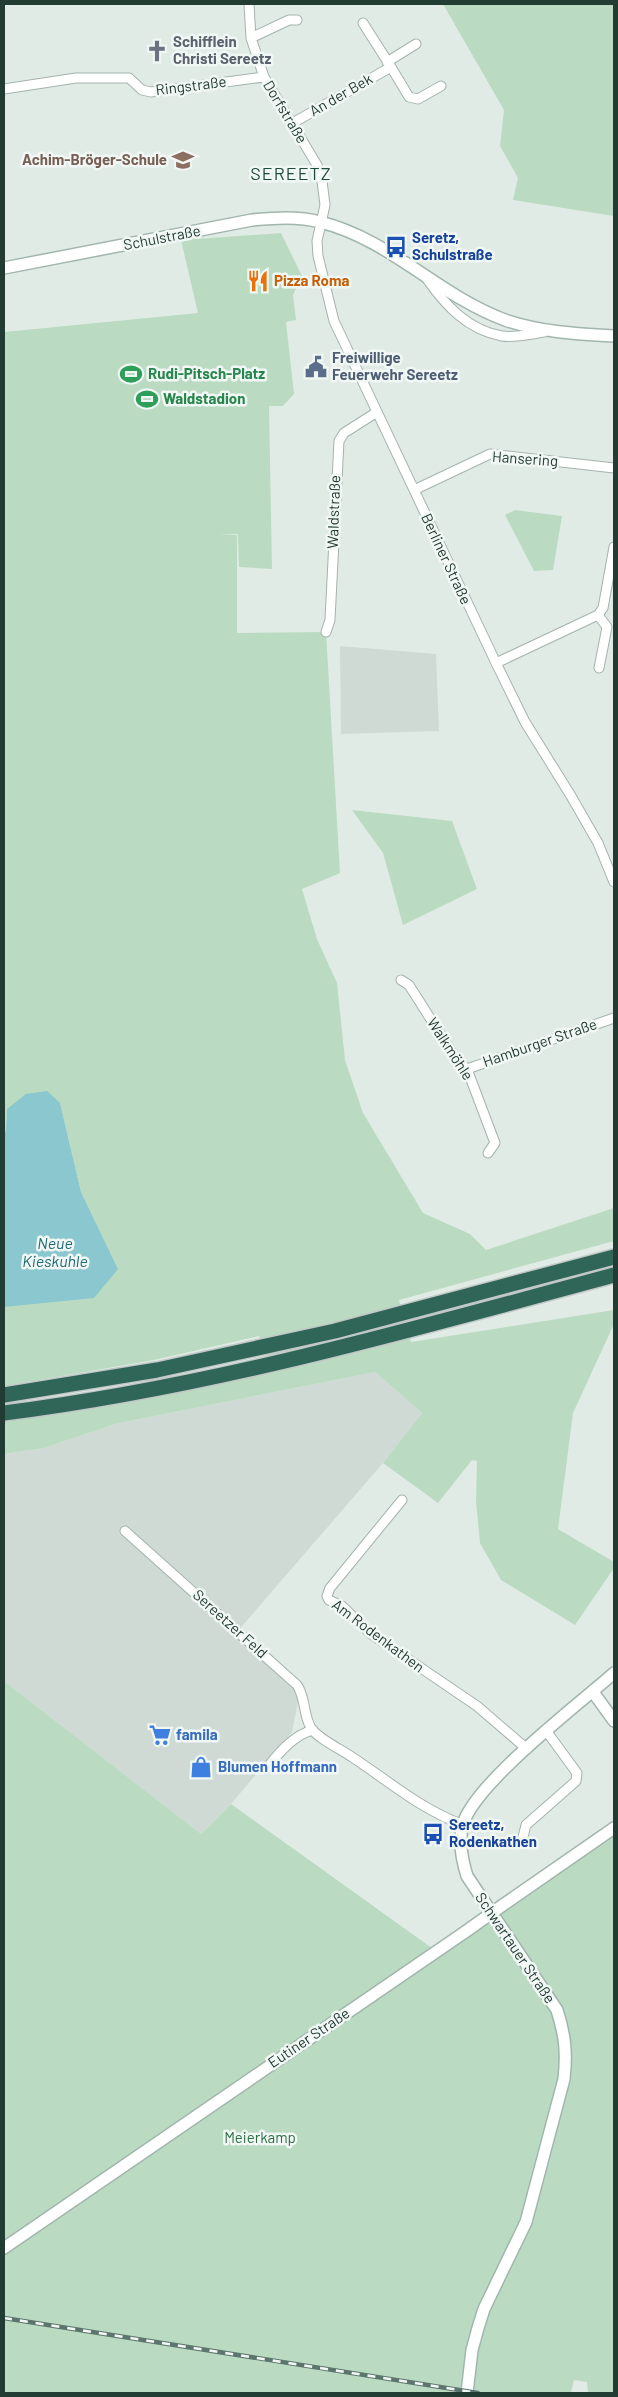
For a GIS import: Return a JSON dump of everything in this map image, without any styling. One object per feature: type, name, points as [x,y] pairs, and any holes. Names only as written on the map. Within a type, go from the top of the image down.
[{"type":"highway","points":[[4,1395],[157,1370],[335,1331],[614,1256]]},
{"type":"highway","points":[[4,1413],[159,1387],[336,1348],[614,1274]]},
{"type":"main road","name":"Schulstraße","points":[[4,268],[252,220],[290,218],[320,222]]},
{"type":"main road","points":[[320,222],[363,237],[386,248],[424,275],[471,303],[505,320],[551,332],[614,336]]},
{"type":"main road","name":"Schwartauer Straße","points":[[467,2393],[472,2350],[484,2309],[526,2222],[564,2079],[567,2056],[564,2031],[556,2010],[467,1876],[462,1860],[463,1825],[482,1792],[527,1749],[614,1673]]},
{"type":"main road","points":[[593,1692],[614,1721]]},
{"type":"main road","name":"Eutiner Straße","points":[[4,2248],[466,1932],[614,1828]]},
{"type":"street","name":"Dorfstraße","points":[[249,4],[251,38],[264,77],[317,165],[325,205],[320,222]]},
{"type":"street","points":[[251,38],[290,20],[297,20]]},
{"type":"street","name":"An der Bek","points":[[363,23],[409,97],[418,100],[441,86]]},
{"type":"street","name":"An der Bek","points":[[291,124],[389,64],[416,44]]},
{"type":"street","name":"Ringstraße","points":[[4,89],[76,78],[129,78],[142,90],[151,92],[264,77]]},
{"type":"street","name":"Berliner Straße","points":[[320,222],[317,241],[318,256],[334,321],[525,722],[598,843],[614,882]]},
{"type":"street","points":[[424,275],[444,302],[460,318],[480,329],[503,336],[551,332]]},
{"type":"street","name":"Waldstraße","points":[[326,632],[330,620],[339,441],[344,433],[377,412]]},
{"type":"street","name":"Hansering","points":[[414,490],[490,454],[614,468]]},
{"type":"street","points":[[496,663],[598,615],[603,608],[614,547]]},
{"type":"street","points":[[598,615],[607,627],[599,668]]},
{"type":"street","name":"Walkmöhle","points":[[401,980],[409,985],[456,1059],[467,1069],[495,1142],[488,1153]]},
{"type":"street","name":"Hamburger Straße","points":[[467,1069],[614,1018]]},
{"type":"street","name":"Am Rodenkathen","points":[[402,1500],[330,1588],[327,1596],[329,1600],[342,1606],[371,1634],[476,1706],[527,1749]]},
{"type":"street","name":"Sereetzer Feld","points":[[125,1531],[297,1685],[302,1692],[305,1710],[312,1730]]},
{"type":"street","points":[[266,1769],[280,1752],[303,1732],[312,1730],[406,1796],[437,1815],[463,1825]]},
{"type":"street","points":[[523,1837],[526,1825],[576,1780],[577,1773],[547,1732]]},
{"type":"shaded area","points":[[340,646],[436,654],[439,731],[341,734]]},
{"type":"shaded area","points":[[375,1372],[422,1413],[383,1463],[237,1632],[300,1692],[292,1732],[231,1804],[201,1834],[4,1681],[4,1454],[44,1448],[119,1423]]},
{"type":"green space","points":[[443,4],[614,4],[614,216],[513,200],[518,178],[500,146],[504,110]]},
{"type":"green space","points":[[281,233],[302,276],[293,295],[296,320],[286,322],[294,394],[283,406],[269,406],[272,569],[239,567],[238,534],[219,535],[237,535],[237,633],[326,632],[340,873],[302,889],[317,939],[337,983],[345,1060],[363,1113],[423,1213],[470,1234],[486,1250],[614,1208],[614,1241],[399,1300],[411,1342],[614,1310],[614,1324],[573,1413],[558,1529],[614,1562],[614,1568],[575,1625],[501,1580],[480,1543],[476,1501],[477,1461],[472,1460],[438,1503],[383,1463],[422,1413],[375,1372],[119,1423],[44,1448],[4,1454],[4,1420],[158,1397],[272,1372],[259,1336],[154,1360],[4,1386],[4,1307],[118,1269],[81,1192],[60,1103],[7,1109],[6,1131],[4,1133],[4,332],[198,313],[181,240]]},
{"type":"green space","points":[[515,510],[562,516],[553,570],[534,571],[505,515]]},
{"type":"green space","points":[[352,810],[452,821],[477,889],[403,925],[383,853]]},
{"type":"green space","name":"Meierkamp","points":[[4,1681],[201,1834],[231,1804],[436,1951],[614,1828],[614,2393],[588,2393],[587,2382],[574,2380],[571,2393],[4,2393]]},
{"type":"water","name":"Neue Kieskuhle","points":[[47,1091],[60,1103],[81,1192],[118,1269],[94,1298],[4,1307],[4,1133],[6,1131],[7,1109],[26,1094]]},
{"type":"railway","points":[[4,2318],[478,2393]]},
{"type":"place","name":"Schifflein Christi Sereetz","points":[[157,51]]},
{"type":"place","name":"Achim-Bröger-Schule","points":[[183,160]]},
{"type":"place","name":"Seretz, Schulstraße","points":[[396,247]]},
{"type":"place","name":"Pizza Roma","points":[[258,281]]},
{"type":"place","name":"Freiwillige Feuerwehr Sereetz","points":[[316,367]]},
{"type":"place","name":"Rudi-Pitsch-Platz","points":[[131,374]]},
{"type":"place","name":"Waldstadion","points":[[147,399]]},
{"type":"place","name":"famila","points":[[160,1735]]},
{"type":"place","name":"Blumen Hoffmann","points":[[201,1767]]},
{"type":"place","name":"Sereetz, Rodenkathen","points":[[433,1834]]},
{"type":"district","name":"SEREETZ","points":[[291,174]]}]
